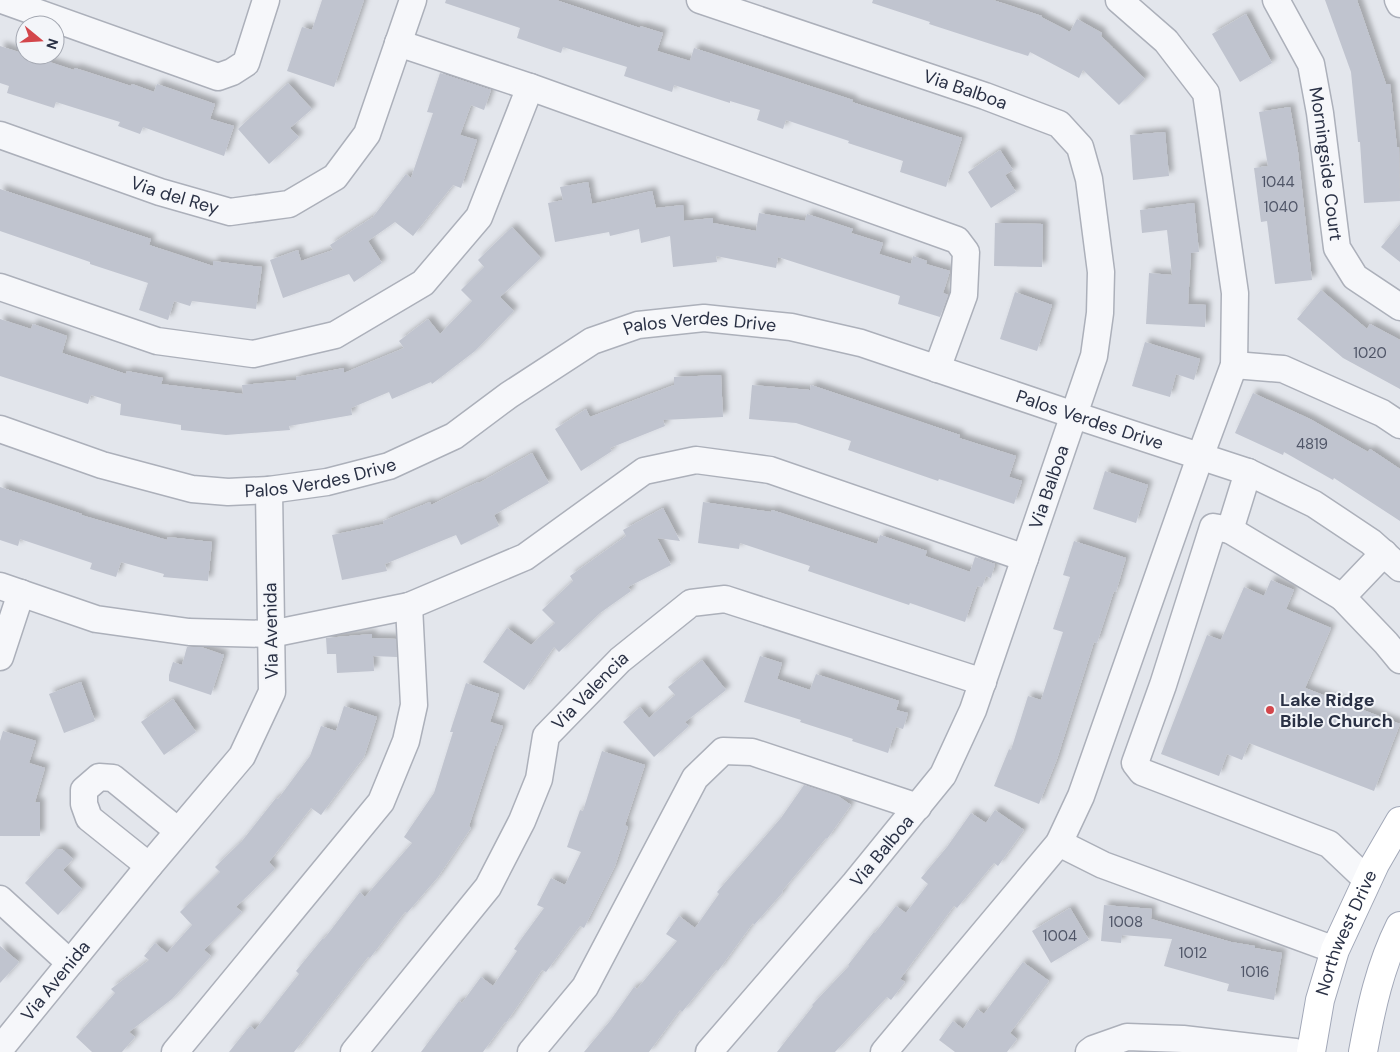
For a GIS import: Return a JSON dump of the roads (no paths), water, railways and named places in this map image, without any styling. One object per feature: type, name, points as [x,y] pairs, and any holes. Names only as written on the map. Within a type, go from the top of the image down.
[{"type":"main road","name":"Northwest Drive","points":[[1310,1052],[1320,1000],[1335,950],[1375,864],[1400,821]]},
{"type":"main road","points":[[1363,1052],[1380,972],[1400,926]]},
{"type":"street","points":[[2,0],[218,77],[232,72],[246,63],[266,0]]},
{"type":"street","name":"Via del Rey","points":[[0,135],[160,192],[230,212],[290,204],[335,177],[367,134],[413,0]]},
{"type":"street","name":"Via Balboa","points":[[700,0],[985,96],[1059,124],[1080,147],[1088,179],[1101,272],[1100,313],[1094,356],[973,710],[944,775],[855,883],[709,1052]]},
{"type":"street","points":[[884,1052],[1059,844],[1081,796],[1234,365],[1235,293],[1206,92],[1166,41],[1119,0]]},
{"type":"street","name":"Morningside Court","points":[[1276,0],[1311,64],[1320,113],[1337,248],[1355,277],[1400,307]]},
{"type":"street","points":[[1398,0],[1400,4]]},
{"type":"street","points":[[398,43],[530,87],[957,240],[966,252],[964,295],[937,369]]},
{"type":"street","points":[[0,287],[157,341],[254,354],[335,335],[423,283],[478,218],[530,87]]},
{"type":"street","name":"Palos Verdes Drive","points":[[0,429],[102,465],[192,489],[228,492],[269,490],[327,482],[389,466],[454,436],[509,396],[592,341],[638,325],[704,318],[790,327],[862,343],[1074,416],[1248,472],[1314,504],[1392,560]]},
{"type":"street","points":[[1234,365],[1282,369],[1382,413],[1400,425]]},
{"type":"street","points":[[0,657],[10,589],[96,619],[189,632],[271,634],[409,606],[525,557],[644,471],[696,460],[770,470],[1025,558]]},
{"type":"street","points":[[1230,530],[1248,472]]},
{"type":"street","name":"Via Avenida","points":[[0,1049],[148,866],[242,756],[272,692],[269,490]]},
{"type":"street","points":[[1367,880],[1329,844],[1142,772],[1135,763],[1163,685],[1213,527],[1230,530],[1342,597],[1386,642],[1400,660]]},
{"type":"street","points":[[1342,597],[1392,560]]},
{"type":"street","name":"Via Valencia","points":[[354,1052],[488,886],[522,821],[539,779],[546,736],[620,660],[691,604],[725,599],[983,682]]},
{"type":"street","points":[[175,1052],[381,802],[406,741],[414,705],[409,606]]},
{"type":"street","points":[[531,1052],[585,987],[695,778],[723,751],[752,752],[918,807]]},
{"type":"street","points":[[148,866],[89,818],[84,804],[84,790],[99,777],[113,778],[178,832]]},
{"type":"street","points":[[1059,844],[1103,865],[1335,950]]},
{"type":"street","points":[[0,899],[70,963]]},
{"type":"street","points":[[1089,1052],[1127,1037],[1183,1039],[1295,1052]]},
{"type":"place","name":"Lake Ridge Bible Church","points":[[1270,710]]}]
